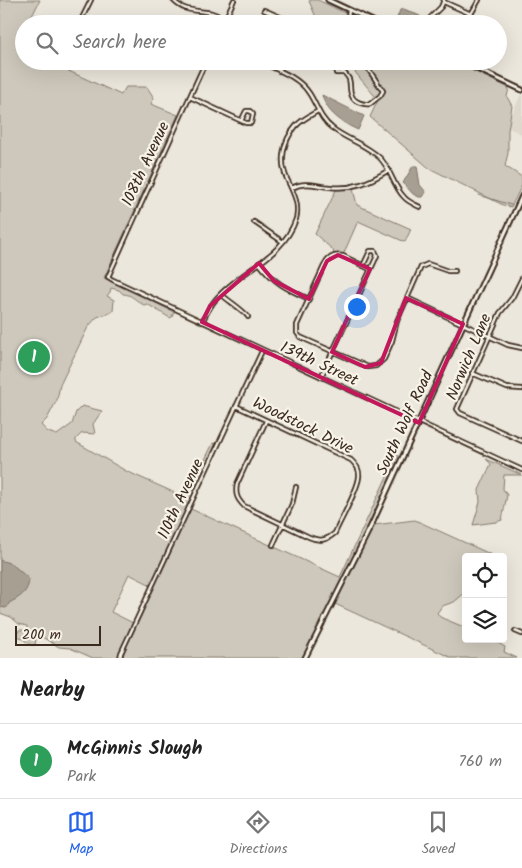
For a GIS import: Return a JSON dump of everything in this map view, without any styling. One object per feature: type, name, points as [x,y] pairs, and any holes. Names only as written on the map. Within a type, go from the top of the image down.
[{"type":"main road","points":[[328,0],[360,15]]},
{"type":"main road","points":[[479,70],[522,90]]},
{"type":"main road","name":"South Wolf Road","points":[[305,658],[352,565],[419,423],[522,196]]},
{"type":"street","points":[[83,15],[90,0]]},
{"type":"street","points":[[173,0],[182,8],[190,11],[208,12],[214,15]]},
{"type":"street","points":[[227,15],[234,0]]},
{"type":"street","points":[[432,15],[444,1],[471,14],[479,0]]},
{"type":"street","points":[[264,10],[275,15]]},
{"type":"street","points":[[348,15],[349,10]]},
{"type":"street","name":"108th Avenue","points":[[108,277],[202,70]]},
{"type":"street","points":[[344,73],[350,81],[353,98],[363,104],[370,104],[383,91],[369,70]]},
{"type":"street","points":[[279,71],[293,78],[306,88],[318,111],[332,129],[368,148],[380,157],[403,197],[420,207]]},
{"type":"street","points":[[190,97],[241,121],[250,124],[253,114],[250,111],[246,111],[241,121]]},
{"type":"street","points":[[202,322],[210,306],[220,294],[283,242],[293,227],[297,211],[296,198],[283,164],[282,156],[296,126],[318,111]]},
{"type":"street","points":[[292,188],[303,183],[338,188],[356,186],[374,180],[389,170]]},
{"type":"street","points":[[254,222],[283,242]]},
{"type":"street","points":[[321,377],[377,255],[375,251],[370,251],[363,266]]},
{"type":"street","points":[[370,269],[343,256],[333,256],[327,261],[297,324],[297,333],[300,337],[365,367],[373,367],[381,363],[392,341],[397,321],[418,271],[424,265],[431,264],[448,272],[455,271]]},
{"type":"street","points":[[259,263],[274,281],[309,299]]},
{"type":"street","name":"139th Street","points":[[108,277],[522,470]]},
{"type":"street","name":"Norwich Lane","points":[[522,278],[512,298],[500,313],[457,409],[460,413],[522,441]]},
{"type":"street","points":[[220,294],[229,303],[246,313],[248,317]]},
{"type":"street","points":[[406,298],[508,345],[522,348]]},
{"type":"street","name":"110th Avenue","points":[[120,658],[262,350]]},
{"type":"street","points":[[472,373],[507,388],[522,389]]},
{"type":"street","name":"Woodstock Drive","points":[[236,406],[350,460],[358,469],[359,479],[346,509],[335,532],[325,540],[315,540],[283,524]]},
{"type":"street","points":[[266,421],[235,492],[239,501],[244,506],[283,524]]},
{"type":"street","points":[[273,545],[292,504],[296,487]]},
{"type":"street","points":[[515,631],[522,634]]},
{"type":"highlighted area","points":[[338,255],[370,269],[332,352],[365,367],[381,363],[406,298],[463,324],[419,423],[202,322],[210,306],[259,263],[274,281],[309,299],[327,261]]},
{"type":"shaded area","points":[[0,0],[40,0],[32,15],[15,15],[15,70],[67,70],[121,95],[126,87],[147,87],[154,98],[151,104],[178,115],[104,278],[174,312],[172,317],[170,318],[147,304],[144,305],[119,290],[111,288],[107,296],[114,300],[113,311],[97,317],[88,327],[60,385],[57,400],[47,419],[41,425],[48,432],[57,435],[72,424],[76,412],[82,406],[102,411],[93,424],[95,434],[82,433],[76,439],[76,442],[126,471],[182,496],[191,489],[213,443],[216,444],[151,585],[129,574],[111,612],[135,624],[119,658],[93,658],[70,648],[59,647],[37,634],[35,645],[31,645],[17,635],[19,630],[27,630],[27,626],[19,624],[11,617],[0,613]]},
{"type":"shaded area","points":[[318,0],[349,15],[315,15],[309,1]]},
{"type":"shaded area","points":[[404,9],[418,15],[398,15],[400,10]]},
{"type":"shaded area","points":[[353,70],[472,70],[509,88],[507,97],[512,106],[505,166],[522,177],[522,185],[511,207],[503,205],[429,168],[370,117],[378,100]]},
{"type":"shaded area","points":[[522,92],[522,134],[506,127]]},
{"type":"shaded area","points":[[322,95],[364,116],[358,130],[346,124],[331,112]]},
{"type":"shaded area","points":[[413,166],[417,166],[420,185],[426,192],[423,197],[413,194],[403,183]]},
{"type":"shaded area","points":[[353,189],[357,205],[411,229],[405,242],[358,221],[343,255],[334,254],[333,250],[315,234],[336,190]]},
{"type":"shaded area","points":[[397,455],[400,457],[353,558],[303,658],[123,658],[124,652],[191,509],[340,577]]},
{"type":"shaded area","points":[[486,459],[522,475],[504,475],[503,489],[507,495],[502,520],[473,525],[480,502],[479,490],[491,464]]},
{"type":"shaded area","points":[[415,520],[488,553],[462,553],[462,595],[454,602],[442,606],[437,613],[440,617],[462,626],[462,643],[498,643],[505,647],[504,652],[517,658],[452,658],[335,604],[374,525]]},
{"type":"shaded area","points":[[0,560],[12,564],[29,579],[29,584],[25,591],[20,597],[9,603],[6,608],[0,607]]},
{"type":"waterway","points":[[479,195],[511,205]]},
{"type":"place","name":"McGinnis Slough","points":[[34,357]]}]
